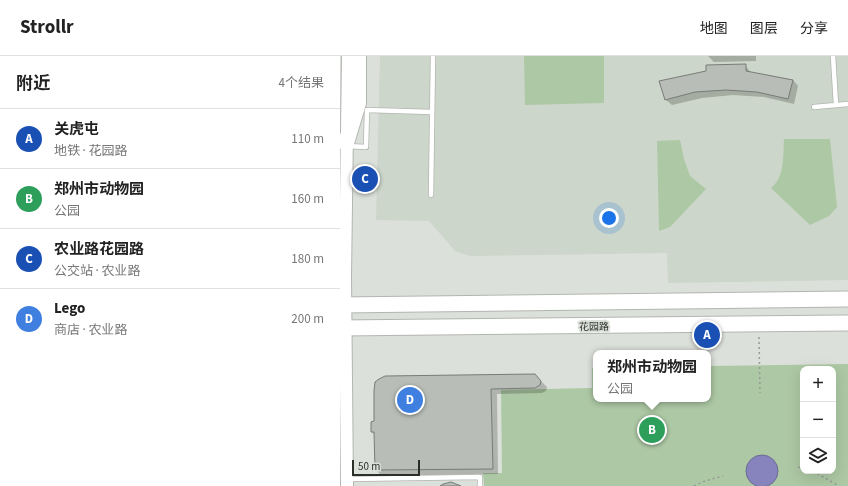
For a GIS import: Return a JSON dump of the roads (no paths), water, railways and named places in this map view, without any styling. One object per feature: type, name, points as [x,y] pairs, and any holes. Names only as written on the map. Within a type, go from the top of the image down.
[{"type":"highway","points":[[346,145],[358,103],[358,56]]},
{"type":"main road","points":[[343,305],[848,299]]},
{"type":"main road","name":"花园路","points":[[343,328],[848,323]]},
{"type":"street","points":[[347,482],[343,305],[348,56]]},
{"type":"lane","points":[[431,195],[433,56]]},
{"type":"lane","points":[[833,56],[836,105]]},
{"type":"lane","points":[[814,107],[848,104]]},
{"type":"lane","points":[[346,145],[366,147],[367,110],[432,112]]},
{"type":"lane","points":[[347,482],[480,477],[480,486]]},
{"type":"place","name":"农业路花园路","points":[[365,179]]},
{"type":"place","name":"关虎屯","points":[[707,335]]},
{"type":"place","name":"Lego","points":[[410,400]]},
{"type":"place","name":"郑州市动物园","points":[[652,430]]}]
